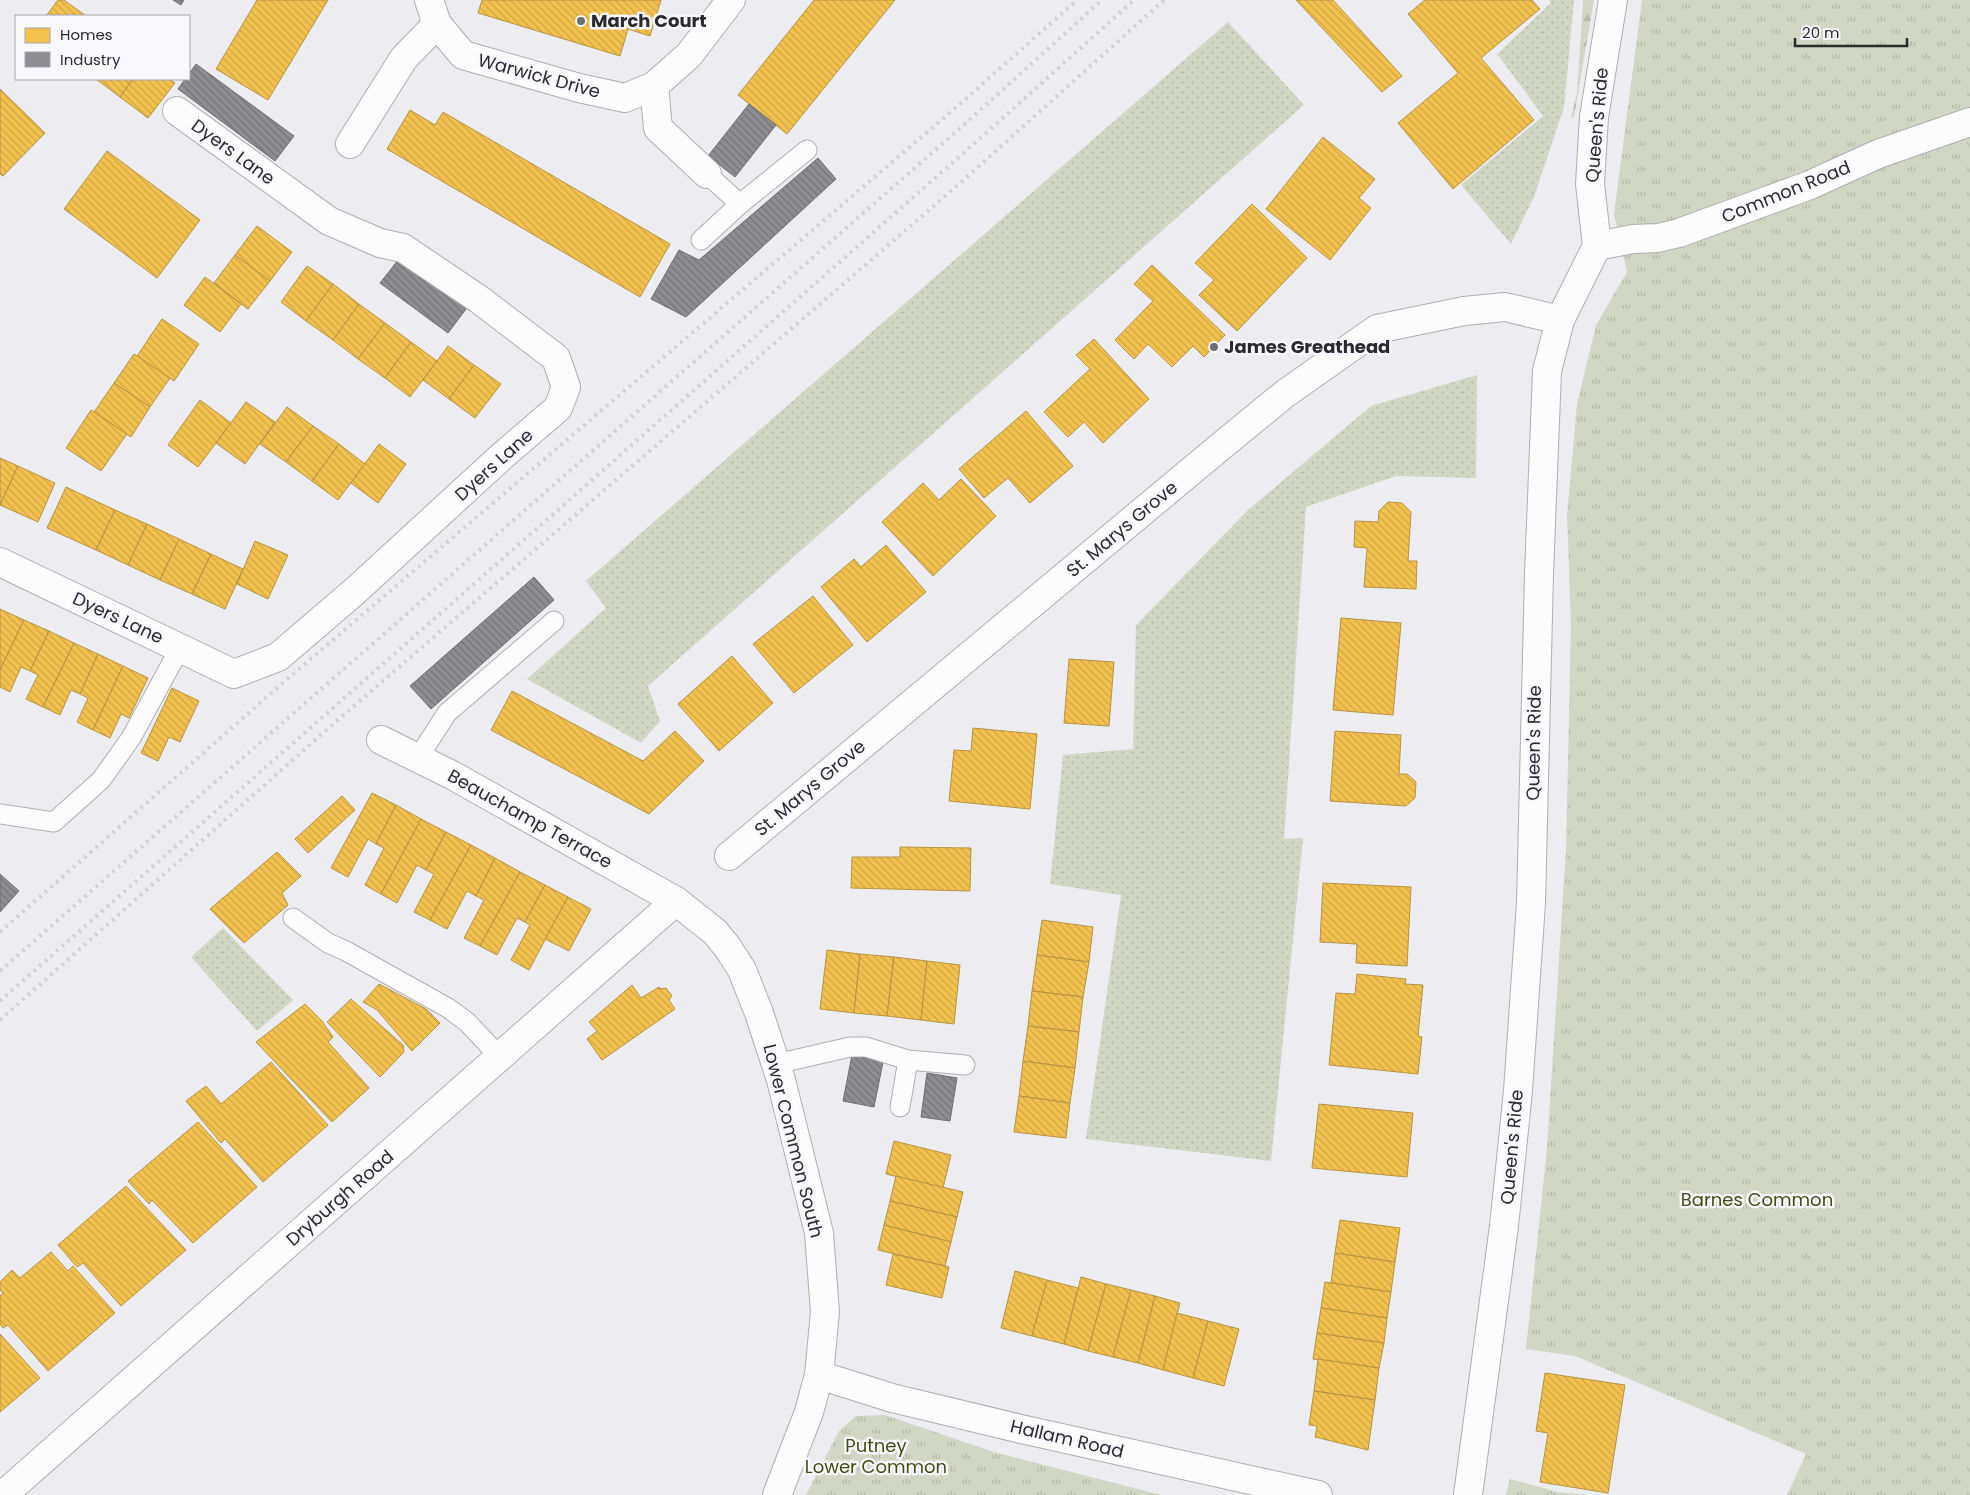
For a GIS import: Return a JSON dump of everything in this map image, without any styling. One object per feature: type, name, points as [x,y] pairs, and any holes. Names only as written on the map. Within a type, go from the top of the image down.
[{"type":"street","name":"Warwick Drive","points":[[350,144],[433,12],[463,55],[570,86],[625,98],[654,86],[689,55],[731,0]]},
{"type":"street","name":"Queen's Ride","points":[[1468,1495],[1504,1226],[1518,1091],[1531,903],[1538,574],[1547,372],[1560,320],[1597,246],[1590,184],[1594,117],[1613,0]]},
{"type":"street","points":[[654,86],[658,128],[707,174]]},
{"type":"street","name":"Dyers Lane","points":[[0,562],[234,674],[278,656],[355,591],[501,456],[558,408],[566,387],[556,358],[480,300],[403,248],[380,243],[329,222],[177,111]]},
{"type":"street","name":"Common Road","points":[[1597,246],[1633,239],[1658,238],[1679,233],[1810,185],[1878,154],[1970,122]]},
{"type":"street","name":"St. Marys Grove","points":[[729,856],[1286,393],[1377,328],[1464,311],[1505,307],[1560,320]]},
{"type":"street","name":"Beauchamp Terrace","points":[[382,740],[452,775],[676,901]]},
{"type":"street","name":"Dryburgh Road","points":[[3,1495],[676,901]]},
{"type":"street","name":"Lower Common South","points":[[676,901],[715,932],[742,970],[776,1064],[819,1233],[825,1312],[819,1375],[810,1412],[777,1495]]},
{"type":"street","name":"Hallam Road","points":[[819,1375],[892,1398],[1021,1429],[1318,1495]]},
{"type":"lane","points":[[701,240],[740,204],[806,150]]},
{"type":"lane","points":[[707,174],[740,204]]},
{"type":"lane","points":[[418,758],[447,713],[554,621]]},
{"type":"lane","points":[[0,814],[54,822],[101,780],[131,738],[180,648]]},
{"type":"lane","points":[[293,918],[328,943],[346,950],[448,1008],[467,1022],[500,1058]]},
{"type":"lane","points":[[776,1064],[850,1048],[866,1047],[908,1060],[966,1065]]},
{"type":"lane","points":[[900,1107],[908,1060]]},
{"type":"green space","points":[[1549,0],[1574,0],[1564,107],[1534,197],[1511,244],[1461,185],[1543,116],[1497,54],[1551,3]]},
{"type":"green space","points":[[1583,0],[1594,0],[1574,117],[1571,118],[1577,93]]},
{"type":"green space","name":"Barnes Common","points":[[1642,0],[1970,0],[1970,1495],[1787,1495],[1806,1454],[1575,1356],[1526,1349],[1547,1148],[1566,849],[1571,625],[1567,515],[1577,404],[1596,325],[1627,272],[1614,214]]},
{"type":"green space","points":[[1228,22],[1304,105],[648,686],[660,721],[641,743],[527,679],[606,608],[586,581]]},
{"type":"green space","points":[[1477,375],[1476,478],[1396,476],[1306,507],[1284,839],[1303,838],[1271,1161],[1086,1139],[1121,895],[1050,884],[1063,755],[1133,749],[1136,625],[1248,510],[1371,406]]},
{"type":"green space","points":[[223,928],[293,1000],[257,1031],[191,957]]},
{"type":"green space","name":"Putney Lower Common","points":[[885,1415],[994,1452],[1161,1495],[806,1495],[839,1431],[856,1416]]},
{"type":"green space","points":[[1510,1479],[1558,1492],[1587,1495],[1506,1495]]},
{"type":"building: Homes","points":[[58,0],[64,0],[85,15],[47,15]]},
{"type":"building: Homes","points":[[257,0],[328,0],[268,100],[216,69]]},
{"type":"building: Homes","name":"March Court","points":[[482,0],[661,0],[650,36],[628,29],[620,56],[478,13]]},
{"type":"building: Homes","points":[[814,0],[895,0],[787,134],[738,95]]},
{"type":"building: Homes","points":[[1296,0],[1333,0],[1402,76],[1382,92]]},
{"type":"building: Homes","points":[[1425,0],[1532,0],[1540,9],[1481,58],[1534,120],[1453,189],[1398,123],[1458,73],[1408,14]]},
{"type":"building: Homes","points":[[97,80],[132,80],[120,97]]},
{"type":"building: Homes","points":[[132,80],[170,80],[175,83],[148,118],[120,97]]},
{"type":"building: Homes","points":[[0,89],[45,133],[3,176],[0,174]]},
{"type":"building: Homes","points":[[410,110],[435,125],[443,112],[670,244],[640,297],[387,149]]},
{"type":"building: Homes","points":[[1323,137],[1375,179],[1359,198],[1371,208],[1330,260],[1266,209]]},
{"type":"building: Homes","points":[[107,151],[200,220],[157,278],[64,209]]},
{"type":"building: Homes","points":[[1252,204],[1307,258],[1237,331],[1199,295],[1214,280],[1195,263]]},
{"type":"building: Homes","points":[[257,226],[292,252],[270,281],[235,255]]},
{"type":"building: Homes","points":[[235,255],[270,281],[248,309],[214,283]]},
{"type":"building: Homes","points":[[1152,265],[1225,335],[1204,357],[1193,346],[1172,367],[1148,344],[1134,359],[1115,340],[1153,301],[1134,284]]},
{"type":"building: Homes","points":[[307,266],[333,284],[306,321],[281,302]]},
{"type":"building: Homes","points":[[205,277],[241,304],[220,332],[184,305]]},
{"type":"building: Homes","points":[[333,284],[359,304],[333,340],[306,321]]},
{"type":"building: Homes","points":[[359,304],[385,323],[358,359],[333,340]]},
{"type":"building: Homes","points":[[162,319],[199,344],[174,381],[137,356]]},
{"type":"building: Homes","points":[[385,323],[411,342],[385,378],[358,359]]},
{"type":"building: Homes","points":[[1094,339],[1149,399],[1103,443],[1084,422],[1068,437],[1044,412],[1090,369],[1076,355]]},
{"type":"building: Homes","points":[[411,342],[437,361],[410,397],[385,378]]},
{"type":"building: Homes","points":[[448,346],[474,365],[449,399],[423,380]]},
{"type":"building: Homes","points":[[134,354],[170,378],[150,407],[114,383]]},
{"type":"building: Homes","points":[[474,365],[501,384],[475,418],[449,399]]},
{"type":"building: Homes","points":[[114,383],[150,407],[131,437],[94,412]]},
{"type":"building: Homes","points":[[200,400],[231,423],[198,467],[168,445]]},
{"type":"building: Homes","points":[[246,402],[275,422],[245,464],[216,443]]},
{"type":"building: Homes","points":[[287,407],[313,426],[286,462],[260,444]]},
{"type":"building: Homes","points":[[91,410],[127,434],[101,471],[66,448]]},
{"type":"building: Homes","points":[[1026,411],[1073,466],[1030,503],[1008,478],[984,498],[959,469]]},
{"type":"building: Homes","points":[[313,426],[339,444],[312,481],[286,462]]},
{"type":"building: Homes","points":[[339,444],[365,464],[338,500],[312,481]]},
{"type":"building: Homes","points":[[379,444],[406,464],[378,503],[351,483]]},
{"type":"building: Homes","points":[[0,458],[18,466],[0,505]]},
{"type":"building: Homes","points":[[18,466],[55,483],[38,522],[0,505]]},
{"type":"building: Homes","points":[[961,479],[996,516],[933,576],[882,522],[923,483],[939,500]]},
{"type":"building: Homes","points":[[66,487],[115,510],[96,550],[47,528]]},
{"type":"building: Homes","points":[[1388,502],[1402,503],[1411,512],[1408,561],[1417,561],[1416,589],[1364,587],[1367,548],[1354,547],[1355,521],[1378,522],[1379,511]]},
{"type":"building: Homes","points":[[115,510],[147,524],[128,565],[96,550]]},
{"type":"building: Homes","points":[[147,524],[179,539],[160,580],[128,565]]},
{"type":"building: Homes","points":[[179,539],[211,554],[192,594],[160,580]]},
{"type":"building: Homes","points":[[255,541],[288,555],[268,599],[237,584]]},
{"type":"building: Homes","points":[[886,545],[926,592],[867,642],[821,587],[854,559],[861,567]]},
{"type":"building: Homes","points":[[211,554],[243,569],[225,609],[192,594]]},
{"type":"building: Homes","points":[[813,596],[853,645],[794,693],[753,644]]},
{"type":"building: Homes","points":[[0,609],[24,620],[0,670]]},
{"type":"building: Homes","points":[[1341,618],[1401,623],[1393,715],[1333,710]]},
{"type":"building: Homes","points":[[24,620],[49,631],[30,671],[21,667],[10,692],[0,687],[0,670]]},
{"type":"building: Homes","points":[[49,631],[74,643],[43,707],[26,699],[38,675],[30,671]]},
{"type":"building: Homes","points":[[74,643],[98,654],[80,694],[71,690],[60,715],[43,707]]},
{"type":"building: Homes","points":[[98,654],[123,666],[93,730],[77,722],[88,698],[80,694]]},
{"type":"building: Homes","points":[[732,656],[773,703],[719,751],[678,704]]},
{"type":"building: Homes","points":[[1069,659],[1114,662],[1109,726],[1064,723]]},
{"type":"building: Homes","points":[[123,666],[148,678],[129,718],[121,714],[110,738],[93,730]]},
{"type":"building: Homes","points":[[172,688],[199,701],[180,742],[169,737],[158,761],[141,753]]},
{"type":"building: Homes","points":[[512,691],[643,761],[675,731],[704,761],[649,814],[491,730]]},
{"type":"building: Homes","points":[[973,728],[1037,734],[1030,809],[949,801],[954,750],[971,751]]},
{"type":"building: Homes","points":[[1335,731],[1401,735],[1399,774],[1407,774],[1416,782],[1415,798],[1406,806],[1330,801]]},
{"type":"building: Homes","points":[[372,793],[396,805],[376,844],[368,839],[348,877],[331,868]]},
{"type":"building: Homes","points":[[342,796],[355,810],[308,853],[295,839]]},
{"type":"building: Homes","points":[[396,805],[421,819],[381,894],[365,885],[384,848],[376,844]]},
{"type":"building: Homes","points":[[421,819],[446,832],[426,870],[417,865],[397,903],[381,894]]},
{"type":"building: Homes","points":[[446,832],[471,845],[430,920],[414,912],[434,874],[426,870]]},
{"type":"building: Homes","points":[[471,845],[495,858],[476,896],[467,891],[447,929],[430,920]]},
{"type":"building: Homes","points":[[900,847],[971,848],[970,891],[851,888],[852,857],[900,857]]},
{"type":"building: Homes","points":[[277,852],[301,876],[282,893],[288,905],[244,943],[210,909]]},
{"type":"building: Homes","points":[[495,858],[520,872],[480,946],[464,938],[484,900],[476,896]]},
{"type":"building: Homes","points":[[520,872],[545,885],[525,922],[517,918],[497,955],[480,946]]},
{"type":"building: Homes","points":[[1323,883],[1411,887],[1407,966],[1356,963],[1357,944],[1320,942]]},
{"type":"building: Homes","points":[[545,885],[568,897],[529,970],[511,960],[530,925],[525,922]]},
{"type":"building: Homes","points":[[568,897],[591,909],[569,951],[545,939]]},
{"type":"building: Homes","points":[[1042,920],[1093,927],[1089,962],[1037,955]]},
{"type":"building: Homes","points":[[827,950],[860,954],[854,1013],[820,1009]]},
{"type":"building: Homes","points":[[860,954],[894,957],[887,1016],[854,1013]]},
{"type":"building: Homes","points":[[1037,955],[1089,962],[1083,997],[1032,991]]},
{"type":"building: Homes","points":[[894,957],[927,961],[921,1020],[887,1016]]},
{"type":"building: Homes","points":[[927,961],[960,965],[954,1024],[921,1020]]},
{"type":"building: Homes","points":[[1357,974],[1406,979],[1405,984],[1423,985],[1418,1036],[1422,1037],[1418,1074],[1329,1065],[1336,993],[1355,994]]},
{"type":"building: Homes","points":[[379,984],[426,1009],[440,1023],[412,1051],[377,1010],[363,1002]]},
{"type":"building: Homes","points":[[632,985],[641,998],[659,987],[661,989],[666,988],[672,996],[669,1000],[675,1009],[602,1060],[587,1039],[597,1031],[589,1022]]},
{"type":"building: Homes","points":[[1032,991],[1083,997],[1079,1032],[1028,1026]]},
{"type":"building: Homes","points":[[351,999],[403,1045],[404,1052],[380,1077],[327,1022]]},
{"type":"building: Homes","points":[[305,1004],[322,1021],[333,1037],[328,1042],[369,1088],[332,1122],[256,1042]]},
{"type":"building: Homes","points":[[1028,1026],[1079,1032],[1075,1068],[1023,1061]]},
{"type":"building: Homes","points":[[1023,1061],[1075,1068],[1070,1103],[1019,1096]]},
{"type":"building: Homes","points":[[271,1062],[328,1125],[263,1182],[225,1139],[221,1143],[186,1101],[206,1086],[221,1104]]},
{"type":"building: Homes","points":[[1019,1096],[1070,1103],[1066,1138],[1014,1132]]},
{"type":"building: Homes","points":[[1319,1104],[1413,1113],[1407,1177],[1312,1168]]},
{"type":"building: Homes","points":[[198,1122],[257,1187],[193,1243],[152,1200],[149,1204],[128,1181]]},
{"type":"building: Homes","points":[[894,1141],[951,1155],[943,1188],[886,1174]]},
{"type":"building: Homes","points":[[896,1176],[963,1192],[957,1217],[890,1201]]},
{"type":"building: Homes","points":[[126,1186],[186,1250],[121,1306],[83,1263],[77,1267],[58,1245]]},
{"type":"building: Homes","points":[[890,1201],[957,1217],[951,1242],[884,1225]]},
{"type":"building: Homes","points":[[1340,1220],[1400,1228],[1395,1262],[1335,1253]]},
{"type":"building: Homes","points":[[884,1225],[951,1242],[945,1266],[878,1250]]},
{"type":"building: Homes","points":[[51,1252],[68,1271],[73,1266],[115,1313],[48,1371],[8,1325],[3,1328],[0,1324],[0,1296],[3,1293],[0,1290],[0,1282],[12,1270],[20,1278]]},
{"type":"building: Homes","points":[[1335,1253],[1395,1262],[1391,1292],[1331,1283]]},
{"type":"building: Homes","points":[[893,1254],[949,1267],[942,1298],[886,1285]]},
{"type":"building: Homes","points":[[1015,1271],[1047,1280],[1032,1336],[1001,1328]]},
{"type":"building: Homes","points":[[1081,1277],[1106,1284],[1088,1351],[1064,1344]]},
{"type":"building: Homes","points":[[1047,1280],[1078,1288],[1064,1344],[1032,1336]]},
{"type":"building: Homes","points":[[1325,1282],[1391,1292],[1387,1318],[1321,1308]]},
{"type":"building: Homes","points":[[1106,1284],[1131,1290],[1113,1357],[1088,1351]]},
{"type":"building: Homes","points":[[1131,1290],[1155,1296],[1138,1363],[1113,1357]]},
{"type":"building: Homes","points":[[1155,1296],[1180,1303],[1163,1370],[1138,1363]]},
{"type":"building: Homes","points":[[1321,1308],[1387,1318],[1384,1343],[1317,1333]]},
{"type":"building: Homes","points":[[1177,1313],[1208,1321],[1193,1378],[1163,1370]]},
{"type":"building: Homes","points":[[1208,1321],[1239,1329],[1224,1386],[1193,1378]]},
{"type":"building: Homes","points":[[1317,1333],[1384,1343],[1379,1368],[1313,1359]]},
{"type":"building: Homes","points":[[0,1334],[40,1378],[0,1412]]},
{"type":"building: Homes","points":[[1318,1359],[1379,1368],[1375,1400],[1314,1391]]},
{"type":"building: Homes","points":[[1545,1373],[1625,1385],[1608,1493],[1540,1482],[1548,1433],[1536,1431]]},
{"type":"building: Homes","points":[[1314,1391],[1375,1400],[1368,1450],[1315,1437],[1317,1426],[1309,1425]]},
{"type":"building: Industry","points":[[173,0],[184,0],[181,5]]},
{"type":"building: Industry","points":[[196,64],[294,136],[275,161],[178,89],[184,80],[190,80],[190,73]]},
{"type":"building: Industry","points":[[749,104],[776,125],[735,177],[708,156]]},
{"type":"building: Industry","points":[[818,158],[836,179],[686,317],[651,299],[679,250],[699,260]]},
{"type":"building: Industry","points":[[399,259],[466,309],[448,333],[380,283]]},
{"type":"building: Industry","points":[[534,577],[554,600],[431,709],[410,686]]},
{"type":"building: Industry","points":[[0,874],[19,891],[0,912]]},
{"type":"building: Industry","points":[[852,1055],[883,1062],[874,1107],[843,1101]]},
{"type":"building: Industry","points":[[927,1073],[957,1078],[950,1121],[921,1117]]},
{"type":"railway","points":[[0,932],[293,674],[960,104],[1077,0]]},
{"type":"railway","points":[[0,971],[966,123],[1102,0]]},
{"type":"railway","points":[[0,1001],[984,135],[1134,0]]},
{"type":"railway","points":[[0,1020],[340,718],[958,185],[1164,0]]},
{"type":"place","name":"March Court","points":[[581,21]]},
{"type":"place","name":"James Greathead","points":[[1214,347]]}]
